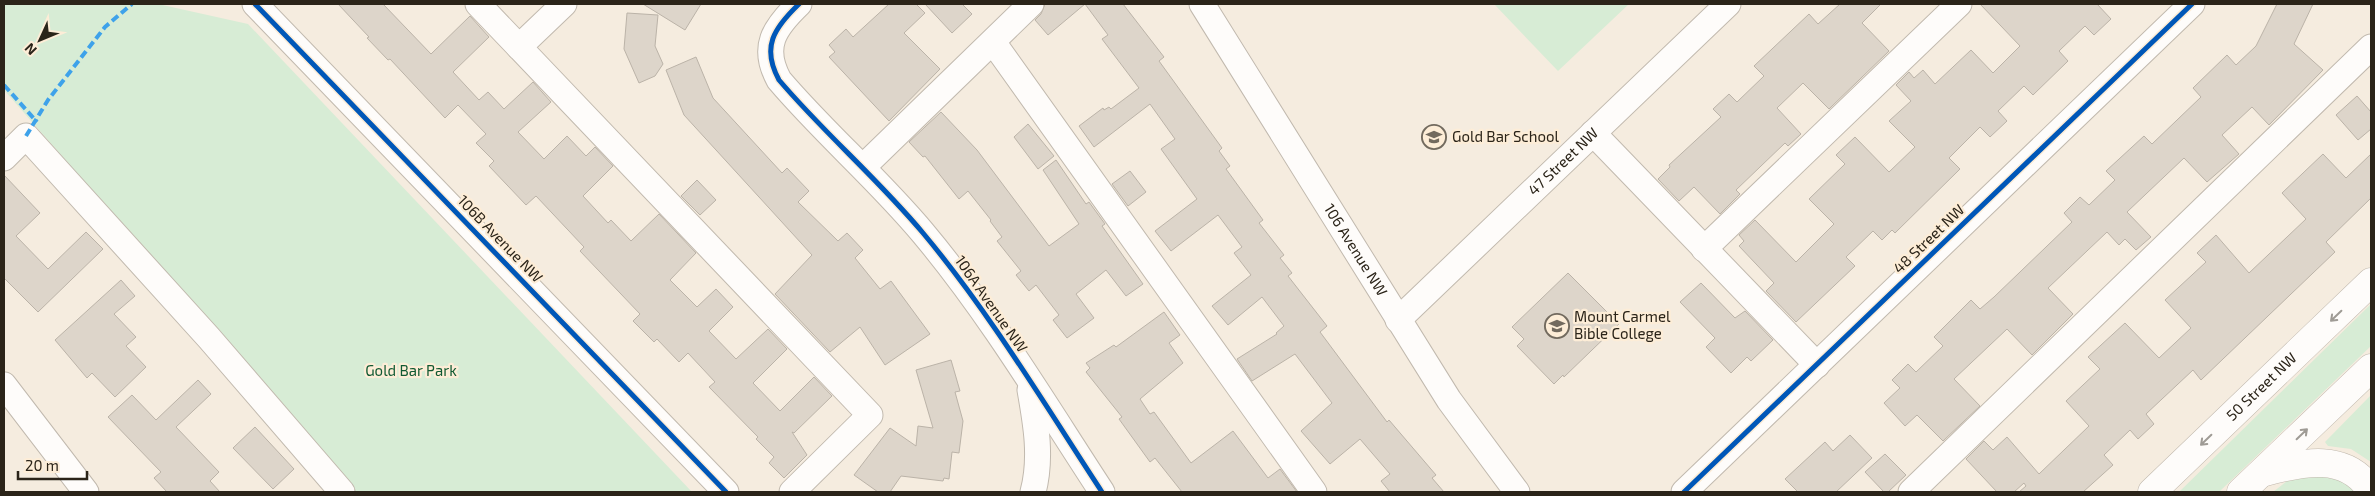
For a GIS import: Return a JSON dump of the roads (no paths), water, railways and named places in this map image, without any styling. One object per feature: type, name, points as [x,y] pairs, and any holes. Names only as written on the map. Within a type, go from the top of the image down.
[{"type":"main road","name":"50 Street NW","points":[[2152,492],[2371,282]]},
{"type":"main road","points":[[2241,492],[2371,368]]},
{"type":"main road","points":[[2261,473],[2300,462],[2330,463],[2350,471],[2365,482],[2371,491]]},
{"type":"street","name":"106B Avenue NW","points":[[255,4],[726,492]]},
{"type":"street","points":[[478,4],[870,415],[792,492]]},
{"type":"street","points":[[519,47],[564,4]]},
{"type":"street","name":"106A Avenue NW","points":[[799,4],[776,29],[770,51],[774,70],[779,80],[904,210],[944,259],[1027,378],[1102,492]]},
{"type":"street","points":[[863,167],[1031,4]]},
{"type":"street","name":"106 Avenue NW","points":[[1202,4],[1449,400],[1517,492]]},
{"type":"street","name":"47 Street NW","points":[[1398,320],[1728,4]]},
{"type":"street","points":[[1704,249],[1959,4]]},
{"type":"street","name":"48 Street NW","points":[[1684,492],[2192,4]]},
{"type":"street","points":[[992,42],[1314,492]]},
{"type":"street","points":[[1911,492],[2371,47]]},
{"type":"street","points":[[1593,134],[1817,364]]},
{"type":"street","points":[[4,158],[26,136],[209,338],[342,492]]},
{"type":"street","points":[[1027,378],[1038,434],[1034,492]]},
{"type":"street","points":[[4,385],[86,492]]},
{"type":"place","name":"Gold Bar School","points":[[1434,137]]},
{"type":"place","name":"Mount Carmel Bible College","points":[[1557,326]]},
{"type":"park label","name":"Gold Bar Park","points":[[411,371]]}]
